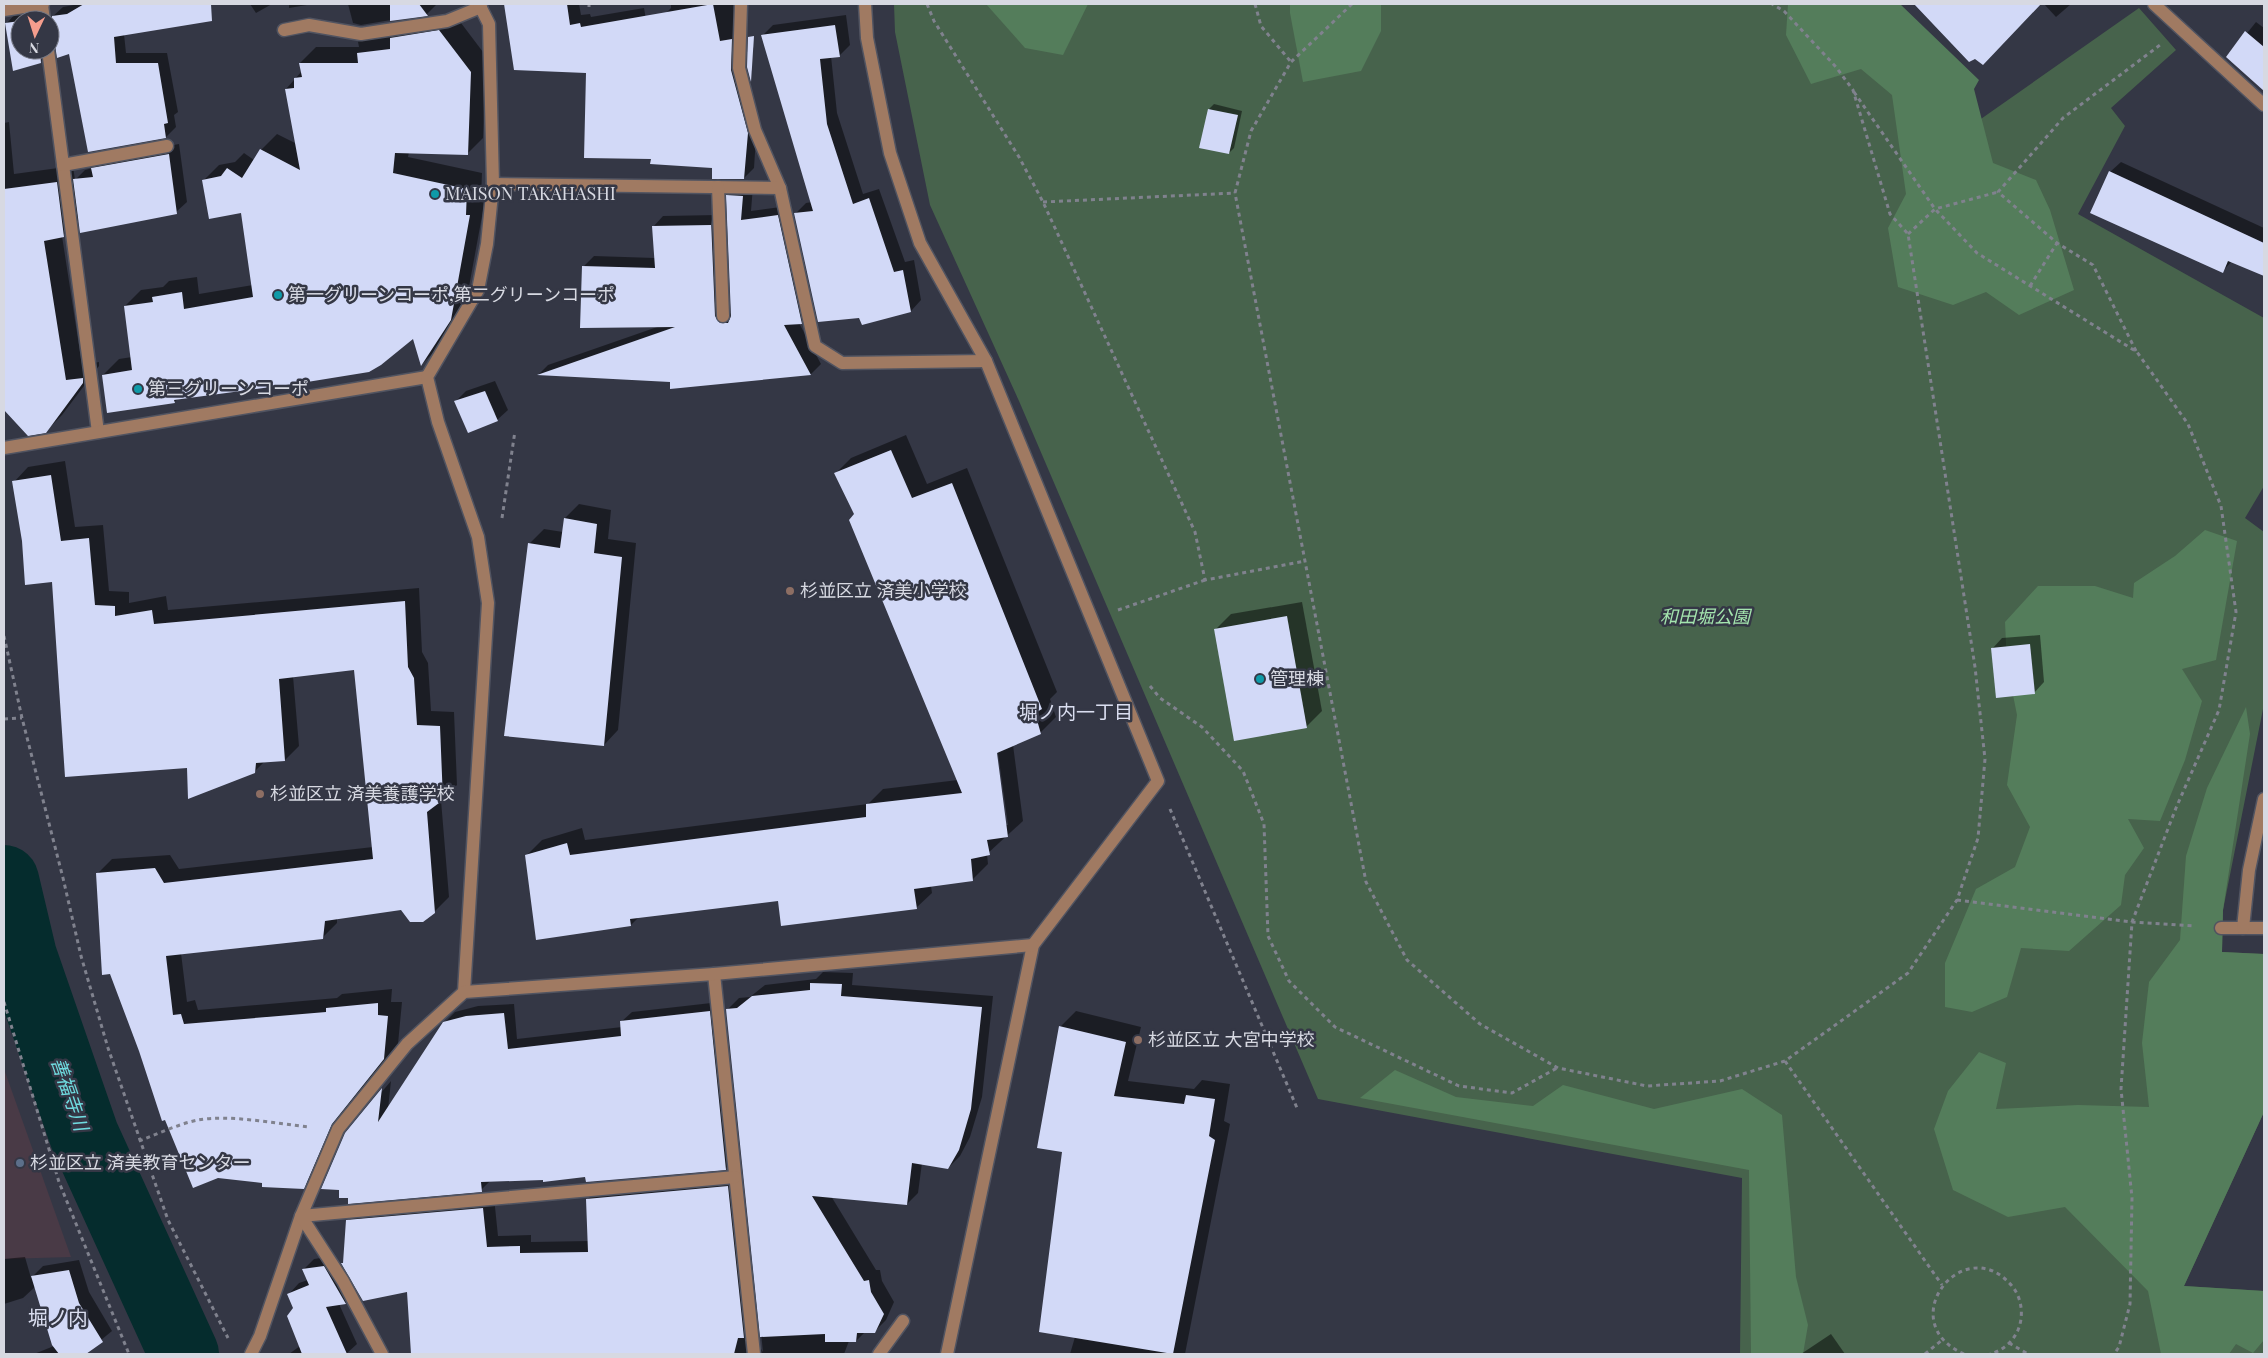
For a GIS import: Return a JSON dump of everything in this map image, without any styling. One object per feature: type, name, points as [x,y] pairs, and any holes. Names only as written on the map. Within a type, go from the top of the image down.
[{"type":"street","points":[[4,10],[42,4]]},
{"type":"street","points":[[741,4],[739,68],[755,130],[780,188],[814,346],[842,363],[986,361]]},
{"type":"street","points":[[865,4],[867,38],[890,153],[920,244],[986,361],[1158,781],[1033,945],[947,1354]]},
{"type":"street","points":[[2154,4],[2264,105]]},
{"type":"street","points":[[284,30],[309,24],[361,34],[447,21],[480,6],[489,24],[493,184],[487,244],[478,290],[426,378],[438,422],[478,536],[488,603],[464,992]]},
{"type":"street","points":[[49,60],[98,432]]},
{"type":"street","points":[[63,165],[167,146]]},
{"type":"street","points":[[493,184],[780,188]]},
{"type":"street","points":[[718,187],[723,316]]},
{"type":"street","points":[[4,448],[426,378]]},
{"type":"street","points":[[2243,928],[2250,870],[2264,799]]},
{"type":"street","points":[[2221,928],[2264,928]]},
{"type":"street","points":[[251,1354],[260,1336],[301,1216],[338,1129],[407,1044],[464,992],[714,974],[1033,945]]},
{"type":"street","points":[[714,974],[754,1354]]},
{"type":"street","points":[[301,1216],[735,1177]]},
{"type":"street","points":[[301,1216],[343,1281],[382,1354]]},
{"type":"street","points":[[879,1354],[903,1321]]},
{"type":"path","points":[[926,4],[934,21],[1019,157],[1044,202],[1195,532],[1205,580]]},
{"type":"path","points":[[1255,4],[1261,26],[1291,62]]},
{"type":"path","points":[[1352,4],[1291,62],[1251,131],[1235,193],[1366,882],[1408,960],[1480,1024],[1558,1068],[1647,1086],[1720,1082],[1785,1061],[1908,973],[1957,900],[1978,838],[1985,759],[1975,666],[1908,234],[1890,214],[1853,90]]},
{"type":"path","points":[[1772,4],[1784,11],[1830,60],[1853,90],[1935,209],[1977,253],[2137,352]]},
{"type":"path","points":[[1908,234],[1935,209],[1998,192],[2063,118],[2181,29]]},
{"type":"path","points":[[1998,192],[2057,243],[2092,265],[2137,352],[2188,424],[2221,506],[2236,612],[2220,710],[2176,808],[2132,922],[2121,1089],[2132,1198],[2130,1304],[2119,1347],[2114,1354]]},
{"type":"path","points":[[1044,202],[1235,193]]},
{"type":"path","points":[[2030,286],[2057,243]]},
{"type":"path","points":[[1092,620],[1205,580],[1305,561]]},
{"type":"path","points":[[4,636],[80,956],[140,1141],[168,1220],[228,1339]]},
{"type":"path","points":[[1148,684],[1160,698],[1202,727],[1243,771],[1264,824],[1268,936],[1289,981],[1335,1027],[1459,1086],[1512,1093],[1558,1068]]},
{"type":"path","points":[[4,719],[22,718]]},
{"type":"path","points":[[1158,781],[1297,1108]]},
{"type":"path","points":[[1957,900],[2132,922],[2221,928]]},
{"type":"path","points":[[4,1002],[59,1182],[129,1354]]},
{"type":"path","points":[[1785,1061],[1942,1285]]},
{"type":"path","points":[[140,1141],[199,1120],[220,1118],[338,1129]]},
{"type":"path","points":[[1964,1354],[1954,1350],[1942,1340],[1935,1327],[1933,1313],[1935,1298],[1942,1285],[1953,1275],[1966,1270],[1980,1268],[1994,1272],[2006,1279],[2016,1290],[2022,1318],[2018,1331],[2009,1343],[1997,1352],[1990,1354]]},
{"type":"path","points":[[1924,1354],[1942,1340]]},
{"type":"path","points":[[2009,1343],[2028,1354]]},
{"type":"shaded area","name":"杉並区立 済美教育センター","points":[[4,1069],[71,1257],[4,1259]]},
{"type":"green space","name":"和田堀公園","points":[[894,4],[1850,4],[1958,135],[2139,8],[2176,50],[2111,108],[2125,126],[2078,214],[2264,318],[2264,486],[2245,518],[2264,532],[2264,704],[2223,910],[2222,952],[2264,954],[2264,1112],[2184,1286],[2264,1291],[2264,1354],[1740,1354],[1742,1178],[1318,1099],[1019,401],[930,205],[895,32]]},
{"type":"green space","points":[[986,4],[1088,4],[1063,55],[1025,48]]},
{"type":"green space","points":[[1290,4],[1381,4],[1381,31],[1361,71],[1303,82]]},
{"type":"green space","points":[[1788,4],[1900,4],[1979,80],[1974,89],[1993,163],[2036,180],[2050,210],[2074,290],[2019,315],[1986,292],[1953,305],[1898,287],[1888,228],[1906,194],[1892,95],[1861,69],[1811,84],[1786,35]]},
{"type":"green space","points":[[2205,530],[2237,541],[2216,660],[2182,669],[2202,701],[2185,760],[2160,821],[2128,819],[2144,848],[2125,875],[2121,905],[2069,951],[2021,948],[2007,997],[1972,1012],[1945,1007],[1945,963],[1976,889],[2015,867],[2030,827],[2007,785],[2017,715],[2007,665],[2005,622],[2038,586],[2095,586],[2133,598],[2134,583],[2175,556]]},
{"type":"green space","points":[[2246,707],[2250,734],[2223,910],[2222,952],[2264,954],[2264,1112],[2184,1286],[2264,1291],[2264,1340],[2253,1353],[2236,1344],[2229,1354],[2161,1354],[2148,1291],[2065,1207],[2008,1217],[1953,1190],[1934,1129],[1948,1091],[1979,1052],[2006,1063],[1996,1109],[2078,1105],[2149,1107],[2142,1043],[2149,982],[2180,940],[2186,856],[2207,788]]},
{"type":"green space","points":[[1395,1070],[1456,1097],[1533,1106],[1563,1085],[1654,1109],[1742,1089],[1782,1115],[1796,1277],[1808,1325],[1803,1354],[1751,1354],[1749,1170],[1360,1098]]},
{"type":"building","points":[[84,4],[211,4],[212,21],[114,37],[116,63],[158,63],[168,123],[164,124],[166,138],[88,152],[69,54],[60,57],[60,15],[67,14]]},
{"type":"building","points":[[390,4],[419,4],[428,16],[390,21]]},
{"type":"building","points":[[504,4],[567,4],[570,25],[580,23],[581,27],[713,4],[720,41],[732,39],[731,70],[748,133],[744,179],[712,179],[712,168],[650,164],[651,159],[584,158],[586,73],[514,70]]},
{"type":"building","points":[[1914,4],[2041,4],[1983,65],[1975,59],[1969,62]]},
{"type":"building","points":[[10,22],[10,53],[5,23]]},
{"type":"building","points":[[835,25],[840,57],[820,59],[827,124],[853,204],[869,198],[894,272],[903,270],[911,312],[862,325],[859,318],[818,322],[794,213],[813,211],[761,35]]},
{"type":"building","points":[[439,30],[471,72],[468,155],[395,153],[393,173],[467,189],[466,215],[470,215],[451,320],[421,366],[413,339],[381,365],[369,372],[174,400],[175,403],[107,413],[102,375],[132,370],[124,306],[153,302],[152,297],[182,292],[184,309],[253,297],[241,213],[209,219],[202,180],[221,176],[227,168],[242,178],[260,149],[300,170],[285,89],[294,88],[294,78],[302,77],[299,63],[358,63],[357,53],[390,49],[390,38]]},
{"type":"building","points":[[2245,31],[2264,47],[2264,91],[2226,57]]},
{"type":"building","points":[[754,36],[751,82],[747,67],[748,37]]},
{"type":"building","points":[[11,60],[41,60],[41,63],[13,71]]},
{"type":"building","points":[[1208,109],[1238,115],[1229,154],[1199,148]]},
{"type":"building","points":[[169,154],[177,214],[80,233],[73,179],[93,177],[91,168]]},
{"type":"building","points":[[2109,171],[2264,243],[2264,276],[2228,261],[2223,273],[2090,213]]},
{"type":"building","points":[[57,182],[64,237],[44,241],[66,380],[83,378],[83,383],[46,433],[28,436],[4,410],[4,189]]},
{"type":"building","points":[[726,195],[743,196],[741,220],[778,215],[802,324],[784,325],[811,375],[670,389],[670,382],[537,375],[675,327],[580,328],[582,266],[655,268],[652,226],[711,225],[711,219],[715,316],[720,323],[728,323],[731,316]]},
{"type":"building","points":[[485,391],[498,421],[468,433],[454,401]]},
{"type":"building","points":[[891,450],[912,498],[952,483],[1042,709],[1035,713],[1041,734],[997,753],[1008,837],[987,840],[990,855],[971,859],[973,881],[914,889],[917,909],[781,926],[778,901],[630,919],[631,926],[536,940],[525,855],[567,843],[570,855],[866,817],[866,804],[962,793],[849,520],[854,514],[834,473]]},
{"type":"building","points":[[51,475],[61,541],[89,538],[95,605],[115,606],[115,616],[152,610],[154,624],[405,601],[408,667],[414,678],[417,725],[440,726],[443,800],[427,812],[435,913],[423,922],[410,922],[401,910],[325,921],[323,939],[166,956],[173,1015],[181,1014],[184,1024],[326,1012],[326,1008],[378,1003],[378,1015],[388,1016],[384,1059],[332,1124],[304,1189],[262,1187],[262,1183],[218,1178],[193,1188],[165,1120],[162,1121],[139,1051],[110,974],[102,975],[96,873],[155,868],[164,883],[373,859],[354,670],[279,679],[285,761],[256,763],[255,773],[188,799],[187,768],[65,777],[52,582],[25,585],[22,541],[12,481]]},
{"type":"building","points":[[564,518],[597,524],[594,553],[622,557],[604,746],[504,736],[528,543],[560,548]]},
{"type":"building","name":"管理棟","points":[[1287,616],[1307,728],[1234,741],[1214,629]]},
{"type":"building","points":[[2030,644],[2035,694],[1996,698],[1991,648]]},
{"type":"building","points":[[810,983],[842,984],[841,996],[982,1007],[971,1109],[959,1150],[948,1169],[912,1163],[907,1205],[812,1196],[864,1281],[869,1280],[871,1292],[884,1314],[875,1333],[857,1333],[856,1342],[825,1342],[825,1334],[760,1337],[726,1009],[737,1008],[752,996],[810,990]]},
{"type":"building","points":[[710,1011],[726,1170],[586,1182],[585,1177],[543,1182],[543,1180],[481,1182],[482,1192],[348,1204],[348,1198],[339,1198],[339,1190],[321,1189],[345,1133],[382,1088],[378,1122],[443,1022],[466,1016],[504,1013],[508,1049],[621,1036],[620,1021]]},
{"type":"building","points":[[1059,1026],[1126,1042],[1114,1096],[1184,1104],[1186,1095],[1215,1099],[1209,1136],[1215,1140],[1173,1354],[1039,1332],[1062,1152],[1037,1148]]},
{"type":"building","points":[[728,1186],[744,1338],[738,1338],[734,1354],[411,1354],[407,1292],[363,1301],[341,1263],[343,1263],[346,1220],[483,1208],[487,1247],[520,1246],[520,1253],[588,1252],[586,1199]]},
{"type":"building","points":[[324,1266],[346,1304],[326,1307],[347,1354],[302,1354],[287,1316],[293,1308],[287,1294],[309,1285],[302,1269]]},
{"type":"building","points":[[69,1270],[79,1303],[103,1342],[86,1354],[59,1354],[52,1345],[31,1276]]},
{"type":"waterway","name":"善福寺川","points":[[4,880],[22,956],[84,1135],[184,1354]]},
{"type":"place","name":"MAISON TAKAHASHI","points":[[435,194]]},
{"type":"place","name":"第一グリーンコーポ,第二グリーンコーポ","points":[[278,295]]},
{"type":"place","name":"第三グリーンコーポ","points":[[138,389]]},
{"type":"place","name":"杉並区立 済美小学校","points":[[790,591]]},
{"type":"place","name":"管理棟","points":[[1260,679]]},
{"type":"place","name":"杉並区立 済美養護学校","points":[[260,794]]},
{"type":"place","name":"杉並区立 大宮中学校","points":[[1138,1040]]},
{"type":"place","name":"杉並区立 済美教育センター","points":[[20,1163]]},
{"type":"district","name":"堀ノ内一丁目","points":[[1076,712]]},
{"type":"district","name":"堀ノ内","points":[[58,1318]]}]
